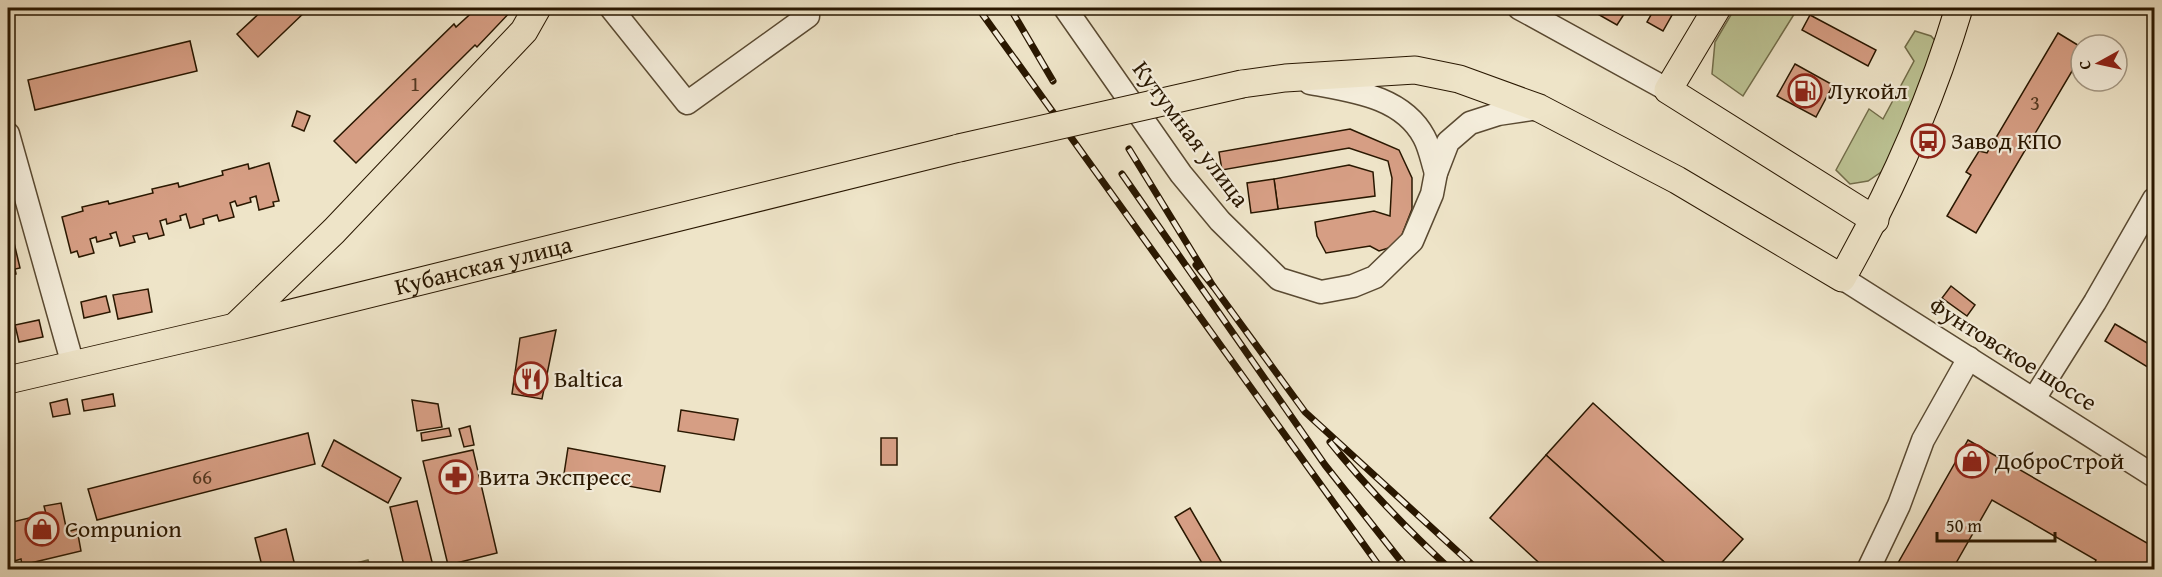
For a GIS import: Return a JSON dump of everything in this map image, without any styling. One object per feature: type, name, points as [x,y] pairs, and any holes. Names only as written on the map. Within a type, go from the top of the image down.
[{"type":"main road","points":[[236,327],[334,231],[516,39],[537,8]]},
{"type":"main road","points":[[1717,8],[1668,90],[1875,220]]},
{"type":"main road","points":[[1842,278],[1875,220],[1915,130],[1959,8]]},
{"type":"main road","name":"Кубанская улица","points":[[8,380],[236,327],[958,148],[1242,84],[1285,78],[1415,70],[1459,79],[1539,108],[1677,180],[1842,278]]},
{"type":"street","points":[[611,8],[687,103],[808,16],[807,8]]},
{"type":"street","name":"Кутумная улица","points":[[1065,8],[1181,174],[1220,221],[1279,279],[1321,292],[1353,286],[1375,277],[1412,241],[1432,194],[1436,173]]},
{"type":"street","points":[[1519,8],[1668,90]]},
{"type":"street","points":[[1285,78],[1374,96],[1401,111],[1425,139],[1436,173]]},
{"type":"street","points":[[1436,173],[1448,142],[1470,123],[1498,114],[1539,108]]},
{"type":"street","points":[[8,134],[73,365]]},
{"type":"street","points":[[2034,399],[2095,302],[2154,199]]},
{"type":"street","name":"Фунтовское шоссе","points":[[1842,278],[2154,476]]},
{"type":"street","points":[[1868,570],[1899,505],[1923,440],[1969,358]]},
{"type":"green space","points":[[1735,8],[1798,8],[1743,96],[1712,74],[1715,42]]},
{"type":"green space","points":[[1915,31],[1931,36],[1941,47],[1887,168],[1868,181],[1850,184],[1836,170],[1869,109],[1883,119],[1914,61],[1905,47]]},
{"type":"green space","points":[[368,560],[371,569],[334,569]]},
{"type":"building","points":[[265,8],[309,8],[258,57],[237,34]]},
{"type":"building","points":[[477,8],[514,8],[477,47],[475,45],[356,163],[334,141],[454,24],[456,27]]},
{"type":"building","points":[[1587,8],[1628,8],[1617,25]]},
{"type":"building","points":[[1655,8],[1676,8],[1663,31],[1647,22]]},
{"type":"building","points":[[1810,15],[1876,50],[1868,66],[1802,30]]},
{"type":"building","points":[[2058,33],[2069,40],[2069,76],[1976,233],[1947,216],[1971,175],[1966,172],[1979,151],[1987,153]]},
{"type":"building","points":[[190,41],[197,71],[35,110],[28,80]]},
{"type":"building","name":"Лукойл","points":[[1795,64],[1833,85],[1816,117],[1777,96]]},
{"type":"building","points":[[297,111],[310,116],[304,131],[292,126]]},
{"type":"building","points":[[1350,129],[1399,150],[1412,178],[1412,209],[1398,245],[1379,251],[1370,246],[1326,253],[1317,236],[1315,222],[1374,211],[1390,216],[1392,178],[1388,161],[1349,148],[1222,170],[1219,152]]},
{"type":"building","points":[[269,163],[279,201],[273,202],[274,206],[259,210],[256,196],[250,198],[251,202],[237,206],[235,201],[230,203],[234,217],[219,221],[217,215],[203,219],[204,224],[190,228],[186,214],[180,216],[181,220],[167,224],[166,219],[160,221],[164,235],[149,239],[147,233],[133,236],[135,242],[120,246],[116,232],[110,234],[112,238],[97,242],[96,237],[90,239],[94,253],[79,257],[77,251],[71,253],[62,217],[83,211],[82,207],[108,201],[109,204],[153,193],[152,189],[178,183],[179,187],[223,175],[222,171],[248,164],[249,169]]},
{"type":"building","points":[[1349,165],[1373,172],[1375,196],[1278,209],[1274,179]]},
{"type":"building","points":[[1274,179],[1278,209],[1251,213],[1247,183]]},
{"type":"building","points":[[11,230],[20,268],[15,269],[16,274],[8,276],[8,231]]},
{"type":"building","points":[[1951,286],[1975,305],[1967,316],[1942,298]]},
{"type":"building","points":[[148,289],[152,312],[118,319],[113,295]]},
{"type":"building","points":[[106,296],[110,312],[84,318],[81,302]]},
{"type":"building","points":[[39,320],[43,337],[19,342],[15,325]]},
{"type":"building","points":[[2115,324],[2154,347],[2154,371],[2105,341]]},
{"type":"building","points":[[556,330],[542,399],[512,394],[520,338]]},
{"type":"building","points":[[113,394],[115,406],[84,411],[82,400]]},
{"type":"building","points":[[67,399],[70,414],[53,417],[50,403]]},
{"type":"building","points":[[412,400],[438,404],[442,427],[417,431]]},
{"type":"building","points":[[1593,403],[1743,539],[1715,570],[1673,570],[1546,455]]},
{"type":"building","points":[[681,410],[738,419],[734,440],[678,431]]},
{"type":"building","points":[[470,426],[474,445],[464,447],[459,429]]},
{"type":"building","points":[[449,428],[451,436],[422,441],[421,433]]},
{"type":"building","points":[[308,433],[315,464],[97,520],[88,489]]},
{"type":"building","points":[[881,438],[897,438],[897,465],[881,465]]},
{"type":"building","points":[[334,440],[401,478],[388,503],[322,466]]},
{"type":"building","points":[[1968,440],[2154,547],[2144,570],[2091,570],[2096,560],[1992,500],[1952,570],[1894,570]]},
{"type":"building","points":[[568,448],[665,466],[660,492],[564,474]]},
{"type":"building","points":[[473,450],[497,553],[448,565],[423,461]]},
{"type":"building","points":[[1546,455],[1673,570],[1547,570],[1490,518]]},
{"type":"building","points":[[417,501],[434,570],[405,570],[390,507]]},
{"type":"building","points":[[61,503],[67,532],[77,529],[81,551],[22,565],[21,559],[8,563],[8,523],[46,514],[44,506]]},
{"type":"building","points":[[1190,508],[1226,570],[1206,570],[1175,517]]},
{"type":"building","points":[[286,529],[296,570],[263,570],[255,538]]},
{"type":"building","points":[[153,564],[154,570],[132,570]]},
{"type":"railway","points":[[978,8],[1382,570]]},
{"type":"railway","points":[[1010,8],[1053,81]]},
{"type":"railway","points":[[1129,149],[1213,286],[1196,265]]},
{"type":"railway","points":[[1122,174],[1325,465],[1408,570]]},
{"type":"railway","points":[[1213,286],[1305,412],[1478,570]]},
{"type":"railway","points":[[1330,442],[1388,508],[1451,570]]},
{"type":"place","name":"Лукойл","points":[[1805,91]]},
{"type":"place","name":"Завод КПО","points":[[1928,141]]},
{"type":"place","name":"Baltica","points":[[531,379]]},
{"type":"place","name":"ДоброСтрой","points":[[1972,461]]},
{"type":"place","name":"Вита Экспресс","points":[[456,477]]},
{"type":"place","name":"Compunion","points":[[42,529]]}]
